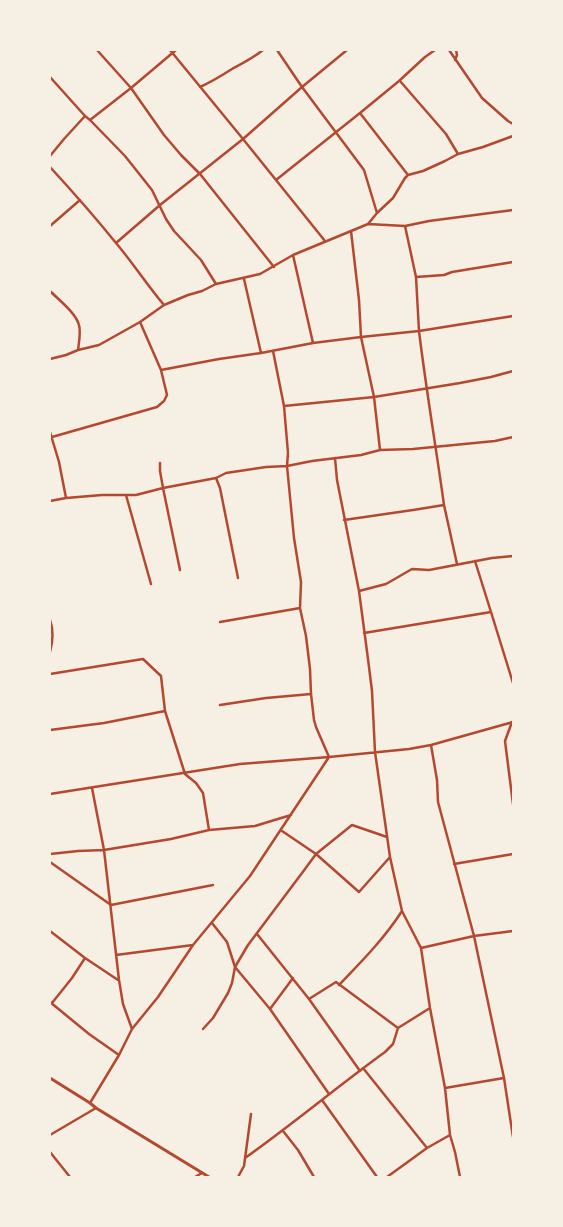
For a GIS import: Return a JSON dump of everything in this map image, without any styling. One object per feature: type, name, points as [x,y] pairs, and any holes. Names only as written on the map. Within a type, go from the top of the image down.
[{"type":"street","points":[[97,50],[131,88],[164,134],[200,174],[274,267]]},
{"type":"street","points":[[170,50],[324,242]]},
{"type":"street","points":[[90,120],[176,50]]},
{"type":"street","points":[[200,88],[252,59],[263,50]]},
{"type":"street","points":[[277,50],[364,170],[377,212]]},
{"type":"street","points":[[116,243],[160,205],[243,139],[347,50]]},
{"type":"street","points":[[276,180],[435,50]]},
{"type":"street","points":[[449,50],[482,98],[513,124]]},
{"type":"street","points":[[455,60],[456,50]]},
{"type":"street","points":[[50,77],[130,163],[152,190],[170,225],[201,260],[216,284]]},
{"type":"street","points":[[399,81],[446,134],[458,154]]},
{"type":"street","points":[[360,113],[408,175]]},
{"type":"street","points":[[50,156],[85,116]]},
{"type":"street","points":[[368,224],[377,212],[392,198],[408,175],[429,168],[458,154],[513,136]]},
{"type":"street","points":[[50,167],[116,243],[164,305]]},
{"type":"street","points":[[50,226],[80,200]]},
{"type":"street","points":[[50,359],[99,345],[140,322],[164,305],[216,284],[260,274],[293,256],[368,224],[405,226],[513,210]]},
{"type":"street","points":[[405,226],[416,277],[419,331],[426,389],[444,504],[457,564]]},
{"type":"street","points":[[351,231],[362,336],[374,397],[380,450]]},
{"type":"street","points":[[293,256],[313,343]]},
{"type":"street","points":[[416,277],[444,275],[513,262]]},
{"type":"street","points":[[244,278],[261,353]]},
{"type":"street","points":[[50,291],[73,314],[80,327],[78,350]]},
{"type":"street","points":[[161,370],[313,343],[419,331],[513,316]]},
{"type":"street","points":[[52,437],[158,407],[164,401],[167,395],[161,370],[140,322]]},
{"type":"street","points":[[273,351],[284,406],[288,453],[287,466],[294,538],[301,582],[300,608],[306,636],[311,694],[316,727],[329,757]]},
{"type":"street","points":[[284,406],[374,397],[491,377],[513,371]]},
{"type":"street","points":[[50,432],[59,462],[66,498]]},
{"type":"street","points":[[50,501],[102,495],[136,495],[216,478],[226,473],[361,455],[380,450],[413,450],[495,441],[513,437]]},
{"type":"street","points":[[335,458],[344,520],[359,591],[372,691],[375,752],[390,857],[402,911],[421,948],[445,1088],[450,1136],[460,1177]]},
{"type":"street","points":[[160,463],[163,488],[180,570]]},
{"type":"street","points":[[216,478],[220,488],[238,578]]},
{"type":"street","points":[[126,495],[151,584]]},
{"type":"street","points":[[344,520],[444,504]]},
{"type":"street","points":[[359,591],[386,584],[412,569],[429,570],[513,556]]},
{"type":"street","points":[[475,561],[512,670],[513,682]]},
{"type":"street","points":[[220,622],[300,608]]},
{"type":"street","points":[[364,633],[491,612]]},
{"type":"street","points":[[50,620],[53,630],[50,652]]},
{"type":"street","points":[[50,674],[143,659],[161,676],[166,711],[185,774],[203,792],[209,830]]},
{"type":"street","points":[[220,705],[311,694]]},
{"type":"street","points":[[50,730],[104,723],[166,711]]},
{"type":"street","points":[[50,794],[240,764],[329,757],[432,745],[512,722]]},
{"type":"street","points":[[512,722],[505,741],[513,804]]},
{"type":"street","points":[[432,745],[438,802],[474,936],[504,1078],[513,1137]]},
{"type":"street","points":[[90,1103],[119,1056],[132,1029],[158,997],[193,945],[250,876],[329,757]]},
{"type":"street","points":[[92,788],[104,850],[119,980],[123,1004],[132,1029]]},
{"type":"street","points":[[50,854],[104,850],[171,840],[209,830],[255,826],[292,814]]},
{"type":"street","points":[[204,1029],[228,993],[235,967],[248,944],[316,854],[352,825],[388,837]]},
{"type":"street","points":[[282,830],[316,854],[359,892],[390,857]]},
{"type":"street","points":[[454,864],[513,854]]},
{"type":"street","points":[[50,862],[111,905],[213,885]]},
{"type":"street","points":[[339,985],[375,948],[402,911]]},
{"type":"street","points":[[212,923],[227,942],[235,967],[270,1009],[329,1094]]},
{"type":"street","points":[[50,931],[85,958],[119,980]]},
{"type":"street","points":[[421,948],[474,936],[513,931]]},
{"type":"street","points":[[257,934],[309,999],[360,1072]]},
{"type":"street","points":[[116,955],[193,945]]},
{"type":"street","points":[[85,958],[72,978],[51,1003],[119,1056]]},
{"type":"street","points":[[270,1009],[293,978]]},
{"type":"street","points":[[309,999],[336,982],[398,1028]]},
{"type":"street","points":[[245,1158],[360,1072],[393,1044],[398,1028],[430,1008]]},
{"type":"street","points":[[363,1068],[426,1148]]},
{"type":"street","points":[[50,1078],[209,1177]]},
{"type":"street","points":[[445,1088],[504,1078]]},
{"type":"street","points":[[322,1100],[377,1177]]},
{"type":"street","points":[[50,1135],[96,1108]]},
{"type":"street","points":[[238,1177],[244,1166],[251,1114]]},
{"type":"street","points":[[283,1131],[298,1150],[314,1177]]},
{"type":"street","points":[[387,1177],[426,1148],[450,1136]]},
{"type":"street","points":[[50,1152],[70,1177]]},
{"type":"street","points":[[195,1177],[202,1172]]}]
